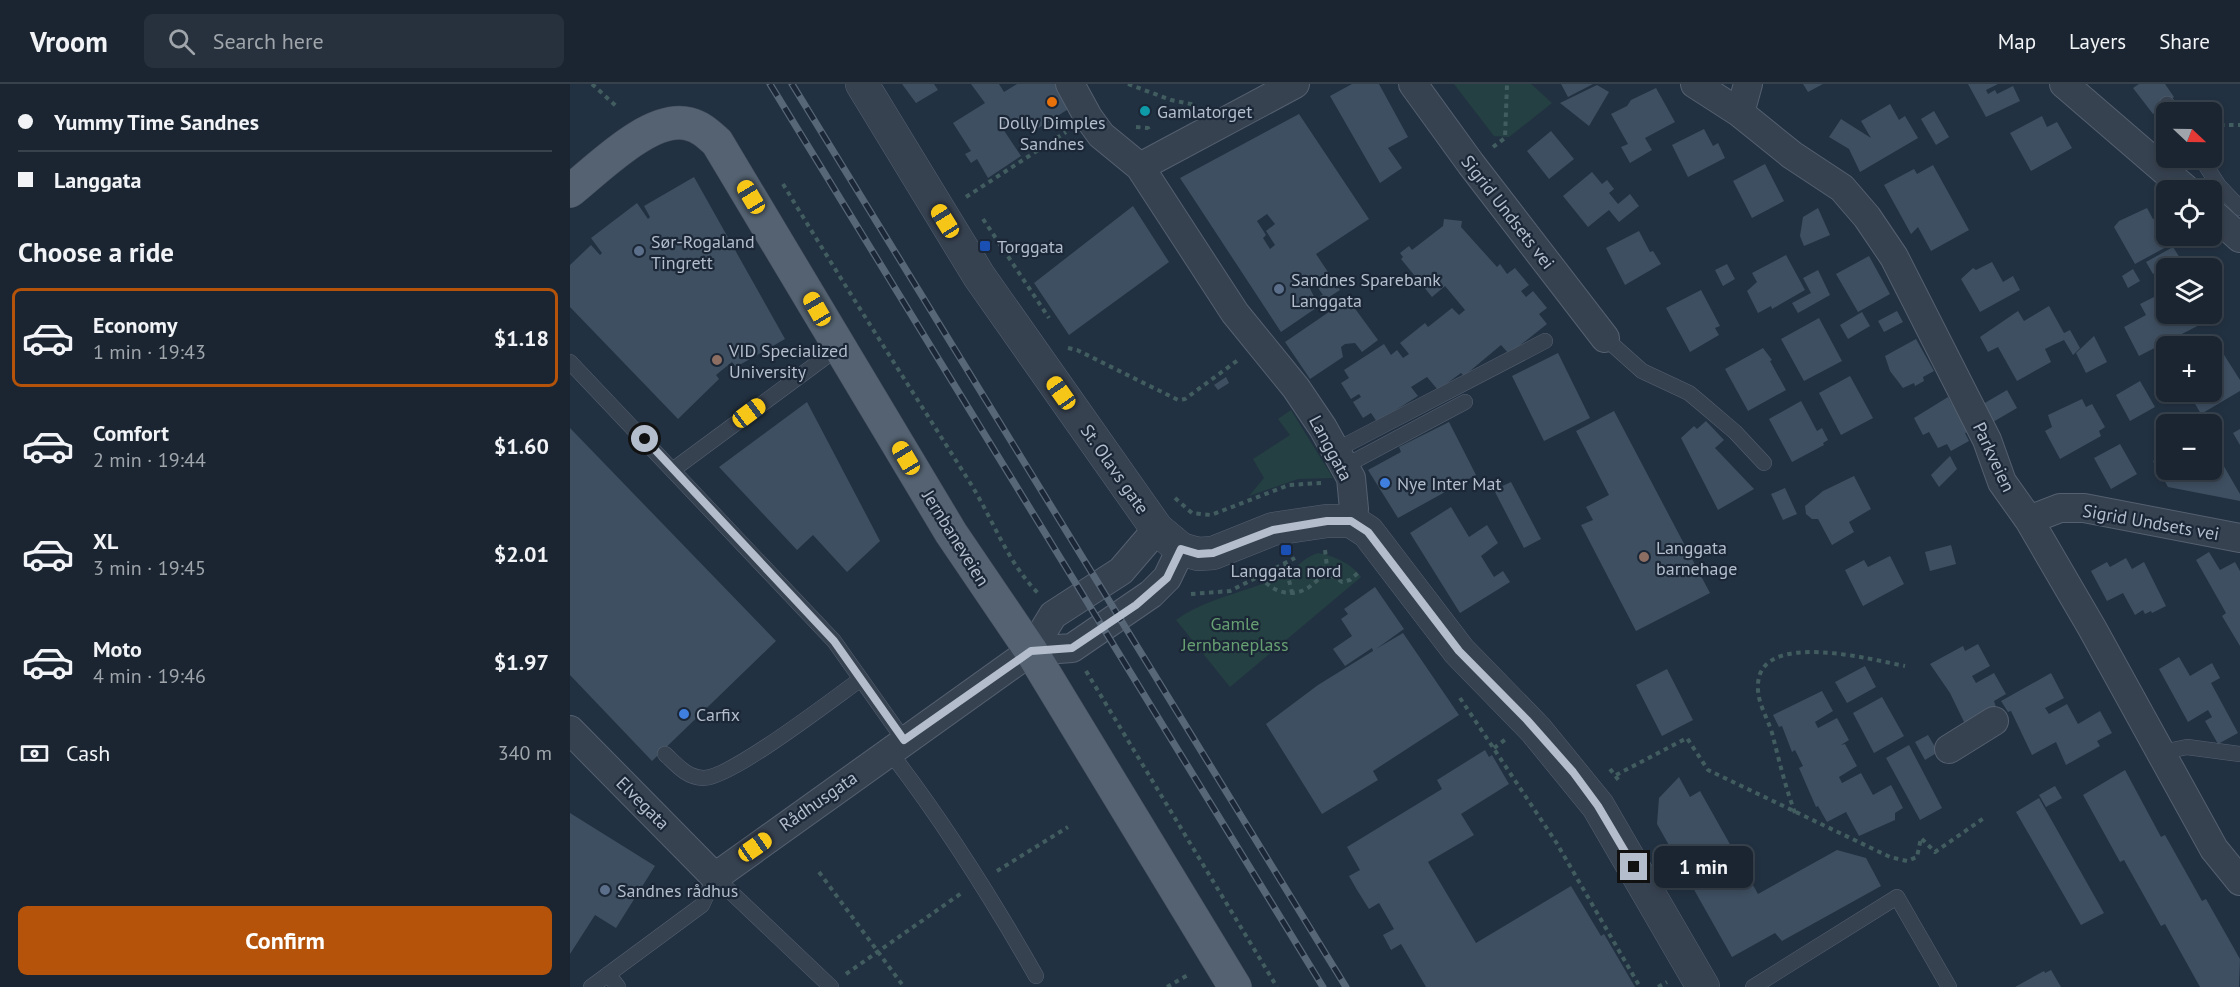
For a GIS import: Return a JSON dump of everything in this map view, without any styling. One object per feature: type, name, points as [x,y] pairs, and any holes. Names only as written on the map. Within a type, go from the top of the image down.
[{"type":"main road","name":"Jernbaneveien","points":[[570,191],[638,137],[656,128],[688,124],[703,130],[717,142],[951,533],[1031,651],[1234,987]]},
{"type":"street","name":"St. Olavs gate","points":[[862,84],[979,276],[1169,539]]},
{"type":"street","name":"Langgata","points":[[1070,84],[1101,135],[1140,167],[1212,280],[1296,388],[1337,466],[1353,488],[1354,509],[1343,535]]},
{"type":"street","points":[[1140,167],[1295,84]]},
{"type":"street","name":"Sigrid Undsets vei","points":[[1413,84],[1471,164],[1605,338]]},
{"type":"street","name":"Parkveien","points":[[1695,84],[1740,113],[1792,155],[1842,188],[1867,216],[1894,258],[1987,440],[2002,482],[2029,520],[2163,752],[2214,849],[2240,881]]},
{"type":"street","points":[[1740,113],[1748,84]]},
{"type":"street","points":[[2064,84],[2175,180]]},
{"type":"street","points":[[2222,222],[2240,238]]},
{"type":"street","name":"Sigrid Undsets vei","points":[[2029,520],[2060,508],[2084,508],[2240,537]]},
{"type":"street","points":[[1169,539],[1198,554],[1213,553],[1273,530],[1327,521],[1343,535],[1368,532],[1459,651],[1527,720],[1573,772],[1598,806],[1703,987]]},
{"type":"street","points":[[1031,651],[1053,615],[1169,539]]},
{"type":"street","points":[[1031,651],[1072,648],[1151,594],[1167,578],[1169,539]]},
{"type":"street","name":"Rådhusgata","points":[[716,877],[1031,651]]},
{"type":"street","points":[[1949,750],[1994,721]]},
{"type":"street","name":"Elvegata","points":[[570,729],[716,877]]},
{"type":"lane","points":[[2207,168],[2219,186],[2240,208]]},
{"type":"lane","points":[[1605,338],[1642,371],[1689,393],[1735,432],[1764,464]]},
{"type":"lane","points":[[1337,466],[1545,341]]},
{"type":"lane","points":[[674,469],[839,347]]},
{"type":"lane","points":[[570,362],[674,469],[834,641],[861,679],[927,801],[981,880],[1036,976]]},
{"type":"lane","points":[[1337,466],[1465,402]]},
{"type":"lane","points":[[665,754],[688,775],[706,778],[738,764],[861,679]]},
{"type":"lane","points":[[2163,752],[2187,747],[2240,754]]},
{"type":"lane","points":[[716,877],[830,986]]},
{"type":"lane","name":"Rådhusgata","points":[[591,987],[702,905],[716,877]]},
{"type":"lane","points":[[1753,987],[1897,897],[1949,987]]},
{"type":"lane","points":[[608,974],[618,987]]},
{"type":"path","points":[[592,84],[616,106]]},
{"type":"path","points":[[1128,84],[1172,100],[1198,106]]},
{"type":"path","points":[[1471,164],[1505,138],[1507,84]]},
{"type":"path","points":[[2222,125],[2240,125]]},
{"type":"path","points":[[966,197],[1070,130]]},
{"type":"path","points":[[783,184],[971,484],[1016,568],[1040,594]]},
{"type":"path","points":[[960,191],[971,204]]},
{"type":"path","points":[[981,217],[1050,319]]},
{"type":"path","points":[[1062,339],[1075,358]]},
{"type":"path","points":[[1068,348],[1077,350],[1178,400],[1185,399],[1245,355]]},
{"type":"path","points":[[1173,496],[1192,513],[1211,515],[1337,466]]},
{"type":"path","points":[[1318,550],[1325,548],[1343,535]]},
{"type":"path","points":[[1325,548],[1328,575]]},
{"type":"path","points":[[1181,588],[1191,594],[1219,594],[1302,555]]},
{"type":"path","points":[[1285,563],[1292,593]]},
{"type":"path","points":[[1328,575],[1342,582],[1350,580],[1367,564]]},
{"type":"path","points":[[1260,576],[1267,585],[1276,590],[1292,593],[1305,590],[1328,575]]},
{"type":"path","points":[[1795,813],[1779,768],[1771,731],[1761,710],[1758,685],[1761,668],[1772,660],[1798,652],[1819,651],[1905,666]]},
{"type":"path","points":[[1080,662],[1277,987]]},
{"type":"path","points":[[1454,690],[1556,842],[1640,987]]},
{"type":"path","points":[[1616,775],[1687,738],[1708,770],[1890,857],[1908,861],[1917,857],[1921,838],[1935,852],[1984,818]]},
{"type":"path","points":[[830,986],[878,950],[981,880],[1068,827]]},
{"type":"path","points":[[819,873],[904,987]]},
{"type":"path","points":[[1167,987],[1188,975]]},
{"type":"green space","points":[[1454,84],[1531,84],[1552,103],[1509,137],[1494,136]]},
{"type":"green space","points":[[1291,410],[1333,478],[1298,479],[1249,496],[1264,478],[1253,459],[1290,435],[1278,419]]},
{"type":"green space","name":"Gamle Jernbaneplass","points":[[1318,553],[1342,561],[1361,577],[1230,687],[1176,620],[1201,606],[1283,576],[1308,557]]},
{"type":"building","points":[[902,84],[934,84],[938,90],[916,103]]},
{"type":"building","points":[[971,84],[999,84],[1004,92],[1017,84],[1055,84],[1070,108],[1037,129],[1030,117],[1019,124],[1016,121],[1003,129],[1021,156],[988,178],[977,159],[971,163],[965,154],[971,151],[953,123],[985,103]]},
{"type":"building","points":[[1352,84],[1379,84],[1408,137],[1388,148],[1402,168],[1380,183],[1330,96]]},
{"type":"building","points":[[1561,84],[1593,84],[1568,97]]},
{"type":"building","points":[[1803,84],[1823,84],[1808,92]]},
{"type":"building","points":[[1968,84],[1998,84],[1986,90],[1988,94],[1995,90],[1997,94],[2013,86],[2020,101],[1986,117]]},
{"type":"building","points":[[2139,84],[2165,84],[2174,97],[2168,102],[2156,102],[2156,112],[2153,114],[2133,88]]},
{"type":"building","points":[[1597,85],[1609,92],[1589,126],[1560,103]]},
{"type":"building","points":[[1656,88],[1675,122],[1645,138],[1652,150],[1630,163],[1621,147],[1628,144],[1611,114],[1627,106],[1631,100]]},
{"type":"building","points":[[1890,104],[1899,120],[1905,116],[1918,138],[1860,172],[1849,149],[1829,137],[1841,119],[1871,138],[1861,121]]},
{"type":"building","points":[[1934,111],[1949,137],[1936,145],[1921,119]]},
{"type":"building","points":[[1299,114],[1369,219],[1316,254],[1340,290],[1323,301],[1320,296],[1323,295],[1310,276],[1306,281],[1319,306],[1281,332],[1180,178]],"holes":[[[1267,214],[1275,224],[1266,231],[1275,245],[1270,249],[1263,238],[1266,235],[1257,221]]]},
{"type":"building","points":[[2042,116],[2047,127],[2057,122],[2072,148],[2031,171],[2010,133]]},
{"type":"building","points":[[1704,129],[1713,146],[1718,143],[1725,158],[1688,177],[1672,145]]},
{"type":"building","points":[[1551,131],[1574,159],[1549,179],[1527,151]]},
{"type":"building","points":[[1765,164],[1784,201],[1752,218],[1733,181]]},
{"type":"building","points":[[1933,165],[1969,230],[1931,251],[1918,227],[1911,234],[1884,185],[1914,169],[1917,174]]},
{"type":"building","points":[[1592,172],[1602,184],[1607,180],[1614,189],[1609,193],[1618,204],[1630,194],[1639,206],[1619,222],[1609,210],[1588,227],[1563,196]]},
{"type":"building","points":[[694,177],[785,339],[736,367],[732,362],[716,375],[719,379],[678,419],[570,307],[570,265],[591,245],[600,255],[602,253],[591,238],[637,203],[648,219],[650,217],[644,206]]},
{"type":"building","points":[[1133,206],[1169,262],[1069,335],[1034,283]]},
{"type":"building","points":[[1818,208],[1830,235],[1804,246],[1800,236],[1803,217]]},
{"type":"building","points":[[2147,208],[2153,219],[2156,218],[2156,246],[2168,246],[2135,264],[2114,227],[2119,221]]},
{"type":"building","points":[[1444,219],[1462,221],[1461,227],[1497,267],[1500,264],[1507,274],[1515,268],[1529,285],[1521,291],[1526,297],[1533,291],[1547,308],[1539,314],[1547,324],[1509,354],[1501,345],[1464,376],[1461,373],[1438,390],[1427,377],[1411,387],[1418,396],[1377,422],[1371,413],[1363,418],[1353,402],[1361,397],[1359,394],[1351,399],[1341,383],[1349,378],[1344,370],[1384,344],[1391,355],[1397,350],[1403,358],[1409,354],[1400,343],[1425,323],[1428,327],[1452,308],[1459,315],[1465,310],[1445,286],[1432,297],[1401,259],[1403,257],[1400,253],[1409,246],[1412,250],[1443,226]]},
{"type":"building","points":[[1639,231],[1650,252],[1653,251],[1661,264],[1625,285],[1606,248]]},
{"type":"building","points":[[2173,247],[2180,258],[2156,258],[2156,272],[2153,274],[2146,262]]},
{"type":"building","points":[[1786,255],[1805,290],[1772,309],[1771,306],[1758,313],[1747,291],[1757,282],[1752,273]]},
{"type":"building","points":[[1869,256],[1890,294],[1858,312],[1836,274]]},
{"type":"building","points":[[1992,262],[2003,282],[2013,276],[2020,290],[1980,312],[1961,279],[1973,268],[1976,270]]},
{"type":"building","points":[[1727,264],[1735,279],[1723,286],[1715,270]]},
{"type":"building","points":[[2133,269],[2140,281],[2128,288],[2122,276]]},
{"type":"building","points":[[1818,270],[1830,295],[1798,313],[1792,303],[1811,293],[1803,278]]},
{"type":"building","points":[[1701,290],[1720,326],[1715,328],[1719,335],[1690,352],[1666,308]]},
{"type":"building","points":[[2156,296],[2156,324],[2201,324],[2178,336],[2156,336],[2156,347],[2139,356],[2124,327],[2146,315],[2140,304]]},
{"type":"building","points":[[1348,299],[1378,340],[1362,352],[1355,343],[1345,344],[1341,347],[1343,357],[1310,379],[1285,342]]},
{"type":"building","points":[[2049,306],[2064,333],[2070,330],[2080,348],[2073,355],[2064,340],[2045,349],[2051,362],[2017,381],[1998,347],[1988,352],[1980,337],[2018,311],[2024,321]]},
{"type":"building","points":[[1897,311],[1903,322],[1884,332],[1878,321]]},
{"type":"building","points":[[1862,312],[1870,326],[1848,339],[1840,325]]},
{"type":"building","points":[[1819,318],[1842,361],[1804,381],[1781,339]]},
{"type":"building","points":[[2094,336],[2107,362],[2086,373],[2076,353]]},
{"type":"building","points":[[1916,339],[1934,371],[1923,377],[1924,381],[1915,386],[1914,383],[1903,388],[1890,371],[1885,356]]},
{"type":"building","points":[[1763,348],[1772,360],[1770,361],[1786,390],[1748,411],[1725,369]]},
{"type":"building","points":[[2222,352],[2240,380],[2240,391],[2222,402]]},
{"type":"building","points":[[1558,353],[1590,418],[1544,441],[1512,376]]},
{"type":"building","points":[[1850,376],[1873,418],[1841,435],[1819,393]]},
{"type":"building","points":[[1226,377],[1229,383],[1218,390],[1214,385]]},
{"type":"building","points":[[2140,381],[2155,407],[2130,421],[2116,395]]},
{"type":"building","points":[[2007,390],[2017,408],[1993,422],[1983,404]]},
{"type":"building","points":[[1948,397],[1968,432],[1965,433],[1969,441],[1951,451],[1947,444],[1938,448],[1929,432],[1923,435],[1914,418]]},
{"type":"building","points":[[2082,399],[2086,407],[2092,404],[2105,427],[2099,431],[2101,436],[2060,459],[2045,431],[2052,427],[2048,415]]},
{"type":"building","points":[[1801,401],[1817,431],[1822,428],[1828,440],[1823,443],[1824,445],[1792,462],[1769,419]]},
{"type":"building","points":[[807,402],[880,541],[847,572],[813,535],[797,550],[719,467]]},
{"type":"building","points":[[2194,402],[2221,402],[2201,414]]},
{"type":"building","points":[[1614,411],[1710,593],[1636,631],[1581,525],[1593,520],[1586,507],[1609,495],[1576,431]]},
{"type":"building","points":[[1706,421],[1724,440],[1715,448],[1754,489],[1718,510],[1681,438],[1694,426],[1697,429]]},
{"type":"building","points":[[1449,422],[1476,475],[1398,518],[1368,470],[1401,452],[1399,447]]},
{"type":"building","points":[[570,428],[776,641],[652,761],[570,675]]},
{"type":"building","points":[[2240,429],[2240,445],[2233,433]]},
{"type":"building","points":[[2120,444],[2137,474],[2111,489],[2094,458]]},
{"type":"building","points":[[1950,456],[1957,469],[1939,487],[1931,475]]},
{"type":"building","points":[[2222,463],[2240,494],[2240,501],[2168,487],[2164,480],[2222,480]]},
{"type":"building","points":[[1854,476],[1871,509],[1849,522],[1854,532],[1832,545],[1818,519],[1812,519],[1806,514],[1805,506],[1823,491]]},
{"type":"building","points":[[1511,482],[1541,539],[1524,548],[1494,490]]},
{"type":"building","points":[[1785,488],[1797,514],[1783,520],[1771,494]]},
{"type":"building","points":[[1451,507],[1469,537],[1487,525],[1498,543],[1481,556],[1494,577],[1503,571],[1510,582],[1460,613],[1410,533]]},
{"type":"building","points":[[1951,545],[1956,564],[1930,571],[1925,552]]},
{"type":"building","points":[[2209,552],[2220,570],[2235,562],[2240,571],[2240,646],[2222,616],[2226,613],[2196,560]]},
{"type":"building","points":[[1890,556],[1904,584],[1863,606],[1845,570],[1864,560],[1868,567]]},
{"type":"building","points":[[2126,558],[2132,569],[2144,562],[2166,606],[2152,613],[2151,611],[2145,614],[2143,610],[2135,615],[2123,593],[2107,601],[2091,571],[2107,562],[2110,567]]},
{"type":"building","points":[[1280,571],[1283,576],[1267,583],[1265,578]]},
{"type":"building","points":[[1375,587],[1404,629],[1376,649],[1403,633],[1459,715],[1373,771],[1378,780],[1322,814],[1266,724],[1318,685],[1373,651],[1372,648],[1345,666],[1333,649],[1352,636],[1341,619],[1348,614],[1344,609]]},
{"type":"building","points":[[1978,644],[1990,666],[1972,676],[1976,683],[1994,673],[2006,694],[1994,701],[1996,707],[1965,724],[1950,693],[1930,664],[1963,646],[1965,651]]},
{"type":"building","points":[[2179,657],[2190,676],[2212,663],[2220,678],[2211,683],[2238,733],[2218,744],[2205,721],[2212,717],[2208,710],[2188,722],[2159,669]]},
{"type":"building","points":[[1865,666],[1876,687],[1847,703],[1835,682]]},
{"type":"building","points":[[1667,669],[1693,720],[1662,736],[1636,685]]},
{"type":"building","points":[[2051,673],[2064,698],[2045,708],[2049,714],[2067,704],[2078,724],[2100,711],[2112,733],[2097,741],[2100,746],[2066,765],[2056,742],[2032,755],[2011,711],[2008,712],[2001,701]]},
{"type":"building","points":[[1822,691],[1833,711],[1815,722],[1818,728],[1837,718],[1849,740],[1841,745],[1845,744],[1857,766],[1839,777],[1842,783],[1861,773],[1873,795],[1891,785],[1903,808],[1895,813],[1895,820],[1859,836],[1846,812],[1827,822],[1818,806],[1816,807],[1799,768],[1803,766],[1795,750],[1792,752],[1782,726],[1779,727],[1773,715]]},
{"type":"building","points":[[1882,697],[1904,736],[1874,753],[1853,713]]},
{"type":"building","points":[[1928,735],[1938,752],[1925,760],[1915,742]]},
{"type":"building","points":[[1909,745],[1942,808],[1920,820],[1886,758]]},
{"type":"building","points":[[1485,750],[1489,757],[1492,755],[1509,784],[1461,814],[1474,835],[1428,862],[1476,943],[1571,886],[1601,936],[1604,934],[1635,987],[1426,987],[1401,944],[1391,950],[1383,935],[1394,929],[1379,903],[1369,909],[1357,890],[1349,876],[1360,870],[1347,847],[1442,789],[1437,780]]},
{"type":"building","points":[[2125,770],[2161,837],[2165,835],[2202,901],[2206,899],[2240,959],[2239,987],[2200,987],[2165,924],[2161,926],[2124,860],[2120,862],[2083,795]]},
{"type":"building","points":[[1679,777],[1690,797],[1700,791],[1758,894],[1837,850],[1866,858],[1881,886],[1782,941],[1775,933],[1732,957],[1657,824],[1659,798]]},
{"type":"building","points":[[2055,786],[2062,798],[2046,807],[2039,795]]},
{"type":"building","points":[[2039,798],[2104,913],[2081,925],[2016,812]]},
{"type":"building","name":"Sandnes rådhus","points":[[570,813],[655,866],[616,928],[595,915],[570,954]]},
{"type":"building","points":[[2051,970],[2061,987],[2015,987],[2044,971],[2045,973]]},
{"type":"railway","points":[[770,84],[1323,987]]},
{"type":"railway","points":[[792,84],[1346,987]]},
{"type":"place","name":"Dolly Dimples Sandnes","points":[[1052,102]]},
{"type":"place","name":"Gamlatorget","points":[[1145,111]]},
{"type":"place","name":"Torggata","points":[[985,246]]},
{"type":"place","name":"Sør-Rogaland Tingrett","points":[[639,251]]},
{"type":"place","name":"Sandnes Sparebank Langgata","points":[[1279,289]]},
{"type":"place","name":"VID Specialized University","points":[[717,360]]},
{"type":"place","name":"Nye Inter Mat","points":[[1385,483]]},
{"type":"place","name":"Langgata nord","points":[[1286,550]]},
{"type":"place","name":"Langgata barnehage","points":[[1644,557]]},
{"type":"place","name":"Carfix","points":[[684,714]]},
{"type":"place","name":"Sandnes rådhus","points":[[605,890]]},
{"type":"route","points":[[645,439],[834,641],[904,740],[1031,651],[1072,648],[1136,605],[1167,578],[1181,549],[1198,554],[1213,553],[1273,530],[1327,521],[1351,521],[1368,532],[1459,651],[1527,720],[1573,772],[1598,806],[1634,867]]}]
